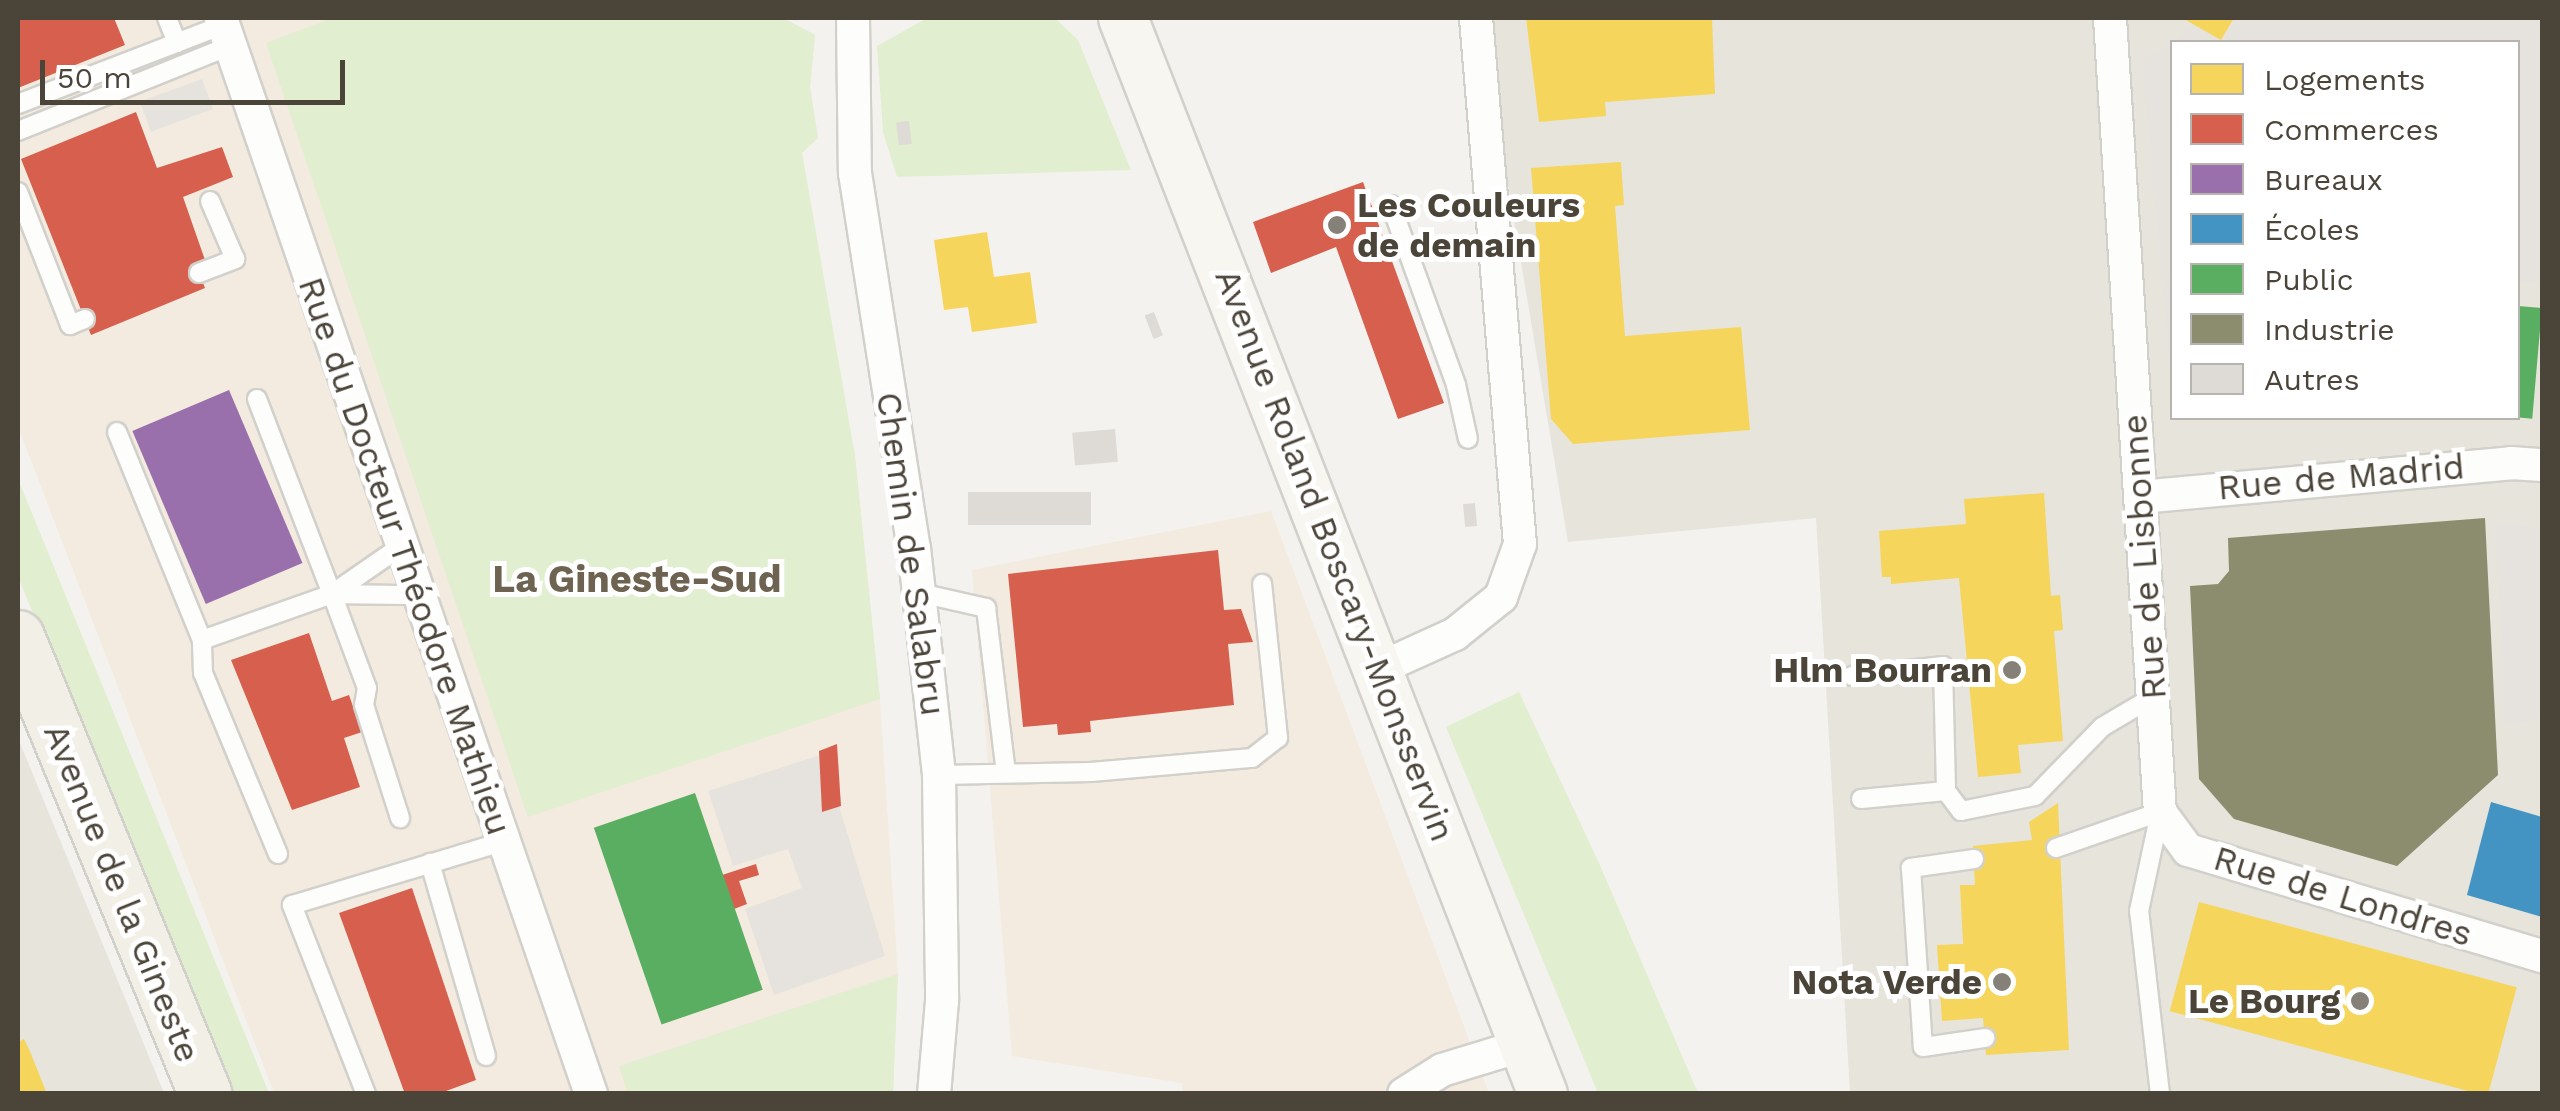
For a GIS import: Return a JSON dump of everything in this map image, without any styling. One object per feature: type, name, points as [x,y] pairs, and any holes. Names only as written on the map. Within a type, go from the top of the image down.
[{"type":"main road","name":"Avenue Roland Boscary-Monsservin","points":[[1123,18],[1544,1094]]},
{"type":"main road","name":"Avenue de la Gineste","points":[[18,637],[205,1094]]},
{"type":"street","name":"Chemin de Salabru","points":[[853,18],[854,173],[920,593],[939,775],[942,1001],[934,1094]]},
{"type":"street","points":[[1378,669],[1455,634],[1502,597],[1520,544],[1476,18]]},
{"type":"street","name":"Rue de Lisbonne","points":[[2110,18],[2160,812]]},
{"type":"street","name":"Rue du Docteur Théodore Mathieu","points":[[226,29],[416,595],[591,1094]]},
{"type":"street","name":"Rue de Madrid","points":[[2140,497],[2511,463],[2542,465]]},
{"type":"street","name":"Rue de Londres","points":[[2160,812],[2188,850],[2542,956]]},
{"type":"street","points":[[1404,1094],[1442,1070],[1524,1044]]},
{"type":"lane","points":[[166,18],[177,43]]},
{"type":"lane","points":[[18,104],[177,43],[226,29]]},
{"type":"lane","points":[[18,131],[226,29]]},
{"type":"lane","points":[[18,192],[70,325],[85,319]]},
{"type":"lane","points":[[199,273],[234,259],[210,201]]},
{"type":"lane","points":[[1391,205],[1456,386],[1468,439]]},
{"type":"lane","points":[[256,399],[367,688],[364,705],[400,818]]},
{"type":"lane","points":[[117,432],[202,640],[203,672],[278,854]]},
{"type":"lane","points":[[202,640],[332,594],[400,547]]},
{"type":"lane","points":[[939,775],[1252,758],[1278,738],[1262,584]]},
{"type":"lane","points":[[920,593],[986,608],[1006,774]]},
{"type":"lane","points":[[332,594],[416,595]]},
{"type":"lane","points":[[1852,676],[1943,666],[1946,791],[1961,811],[2035,796],[2102,727],[2153,696]]},
{"type":"lane","points":[[1861,799],[1946,791]]},
{"type":"lane","points":[[2056,848],[2160,812]]},
{"type":"lane","name":"Rue de Lisbonne","points":[[2160,812],[2139,911],[2160,1094]]},
{"type":"lane","points":[[366,1094],[292,905],[502,842]]},
{"type":"lane","points":[[1974,859],[1912,868],[1923,1047],[1985,1038]]},
{"type":"lane","points":[[430,863],[486,1056]]},
{"type":"shaded area","points":[[18,18],[783,18],[815,35],[810,87],[818,138],[802,153],[855,456],[880,699],[898,974],[893,1093],[274,1093],[18,427]]},
{"type":"shaded area","points":[[1480,18],[2542,18],[2542,1093],[1850,1093],[1816,518],[1568,542]]},
{"type":"shaded area","points":[[2195,18],[2542,18],[2542,282],[2520,282],[2520,40],[2177,40],[2184,36]]},
{"type":"shaded area","points":[[2170,44],[2170,370],[2142,59]]},
{"type":"shaded area","points":[[202,79],[213,109],[151,132],[140,102]]},
{"type":"shaded area","points":[[1271,511],[1489,1093],[1183,1093],[1182,1083],[1012,1056],[972,570]]},
{"type":"shaded area","points":[[2495,523],[2542,528],[2542,719],[2506,725]]},
{"type":"shaded area","points":[[18,738],[164,1093],[18,1093]]},
{"type":"shaded area","points":[[823,754],[885,956],[774,995],[745,909],[802,888],[788,849],[733,866],[708,791]]},
{"type":"green space","points":[[332,18],[783,18],[815,35],[810,87],[818,138],[802,153],[855,456],[880,699],[528,817],[266,43]]},
{"type":"green space","points":[[927,18],[1055,18],[1078,40],[1131,170],[897,177],[883,132],[877,46]]},
{"type":"green space","points":[[18,479],[269,1093],[231,1093],[18,577]]},
{"type":"green space","points":[[1519,692],[1599,863],[1698,1093],[1598,1093],[1446,727]]},
{"type":"green space","points":[[898,974],[893,1093],[627,1091],[619,1066]]},
{"type":"building: Logements","points":[[1526,18],[1712,18],[1715,94],[1605,102],[1606,116],[1539,122]]},
{"type":"building: Logements","points":[[2182,18],[2234,18],[2221,40]]},
{"type":"building: Logements","points":[[1621,162],[1624,205],[1615,206],[1625,336],[1741,327],[1750,430],[1573,444],[1551,419],[1531,168]]},
{"type":"building: Logements","points":[[987,232],[994,277],[1030,272],[1037,323],[972,332],[968,307],[944,310],[934,240]]},
{"type":"building: Logements","name":"Hlm Bourran","points":[[2044,493],[2051,596],[2060,595],[2063,630],[2054,631],[2063,741],[2018,745],[2021,773],[1978,777],[1959,578],[1891,584],[1891,577],[1882,577],[1879,531],[1966,524],[1964,499]]},
{"type":"building: Logements","name":"Nota Verde","points":[[2058,803],[2069,1050],[1986,1055],[1983,1018],[1942,1021],[1937,945],[1963,944],[1960,885],[1975,885],[1973,846],[2032,840],[2029,822]]},
{"type":"building: Logements","name":"Le Bourg","points":[[2199,902],[2517,987],[2488,1094],[2170,1011]]},
{"type":"building: Logements","points":[[24,1039],[47,1094],[18,1094],[18,1042]]},
{"type":"building: Commerces","points":[[18,18],[114,18],[125,45],[18,88]]},
{"type":"building: Commerces","points":[[136,112],[157,168],[222,147],[233,177],[183,197],[205,260],[195,263],[205,288],[91,335],[21,159]]},
{"type":"building: Commerces","points":[[1363,182],[1444,403],[1398,419],[1336,247],[1271,273],[1253,222]]},
{"type":"building: Commerces","points":[[1218,550],[1224,610],[1241,609],[1253,642],[1228,644],[1234,705],[1090,721],[1091,732],[1058,735],[1057,724],[1023,727],[1008,574]]},
{"type":"building: Commerces","points":[[309,633],[332,701],[349,695],[362,732],[344,738],[360,787],[292,810],[231,660]]},
{"type":"building: Commerces","points":[[837,744],[841,806],[822,812],[819,751]]},
{"type":"building: Commerces","points":[[756,864],[759,875],[739,881],[747,904],[734,909],[722,875]]},
{"type":"building: Commerces","points":[[412,888],[476,1080],[438,1094],[405,1094],[339,913]]},
{"type":"building: Bureaux","points":[[229,390],[302,563],[206,604],[132,431]]},
{"type":"building: Écoles","points":[[2491,802],[2542,817],[2542,917],[2467,895]]},
{"type":"building: Public","points":[[2520,306],[2542,308],[2532,419],[2520,418]]},
{"type":"building: Public","points":[[695,793],[763,990],[662,1025],[594,828]]},
{"type":"building: Industrie","points":[[2485,518],[2498,775],[2397,866],[2234,819],[2199,779],[2190,586],[2218,584],[2229,571],[2228,538]]},
{"type":"building: Autres","points":[[909,121],[912,144],[899,145],[896,123]]},
{"type":"building: Autres","points":[[1154,312],[1163,335],[1154,339],[1145,316]]},
{"type":"building: Autres","points":[[1115,429],[1118,462],[1075,466],[1072,433]]},
{"type":"building: Autres","points":[[968,492],[1091,492],[1091,525],[968,525]]},
{"type":"building: Autres","points":[[1475,503],[1477,526],[1465,527],[1463,504]]},
{"type":"place","name":"Les Couleurs de demain","points":[[1337,225]]},
{"type":"place","name":"Hlm Bourran","points":[[2012,670]]},
{"type":"place","name":"Nota Verde","points":[[2002,982]]},
{"type":"place","name":"Le Bourg","points":[[2360,1001]]},
{"type":"district","name":"La Gineste-Sud","points":[[637,580]]}]
